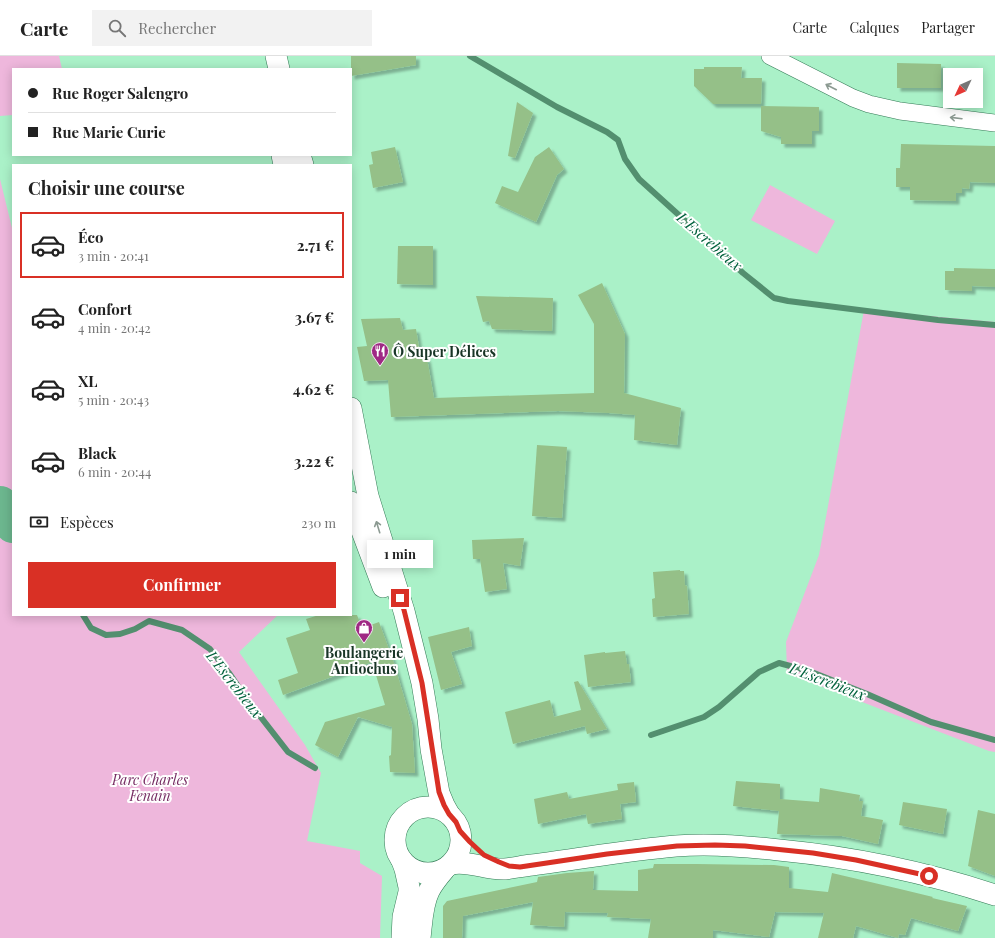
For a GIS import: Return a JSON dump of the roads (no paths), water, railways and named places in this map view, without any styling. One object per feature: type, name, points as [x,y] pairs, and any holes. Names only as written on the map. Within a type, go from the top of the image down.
[{"type":"street","points":[[261,56],[264,68]]},
{"type":"street","points":[[276,56],[279,68]]},
{"type":"street","points":[[770,56],[853,98],[869,104],[900,111],[995,123]]},
{"type":"street","points":[[352,413],[368,496],[404,610],[422,683],[431,749],[439,792],[444,805],[455,823],[470,842],[484,855],[504,864],[520,867]]},
{"type":"street","points":[[352,505],[391,607],[418,668]]},
{"type":"street","points":[[413,811],[428,782],[431,749]]},
{"type":"street","points":[[420,938],[426,898],[435,882],[447,867],[457,857],[462,840],[455,823],[440,809],[429,807],[418,808],[408,814],[400,822],[395,837],[397,853],[402,861],[409,868],[424,873],[434,873],[447,867],[464,863],[500,869],[677,846],[745,846],[813,853],[856,860],[943,880],[995,896]]},
{"type":"street","points":[[402,861],[408,882],[409,892],[403,917],[402,938]]},
{"type":"waterway","name":"L'Escrebieux","points":[[470,56],[557,107],[607,132],[618,140],[625,159],[639,179],[743,273],[774,298],[938,320],[995,325]]},
{"type":"waterway","name":"L'Escrebieux","points":[[0,505],[12,523]]},
{"type":"waterway","name":"L'Escrebieux","points":[[84,616],[91,628],[106,635],[120,634],[135,629],[149,621],[182,630],[210,649],[288,752],[315,768]]},
{"type":"waterway","name":"L'Escrebieux","points":[[651,735],[704,717],[719,707],[759,672],[779,663],[809,671],[931,722],[995,740]]},
{"type":"place","name":"Ô Super Délices","points":[[380,366]]},
{"type":"place","name":"Boulangerie Antiochus","points":[[364,643]]},
{"type":"park label","name":"Parc Charles Fenain","points":[[150,788]]}]
